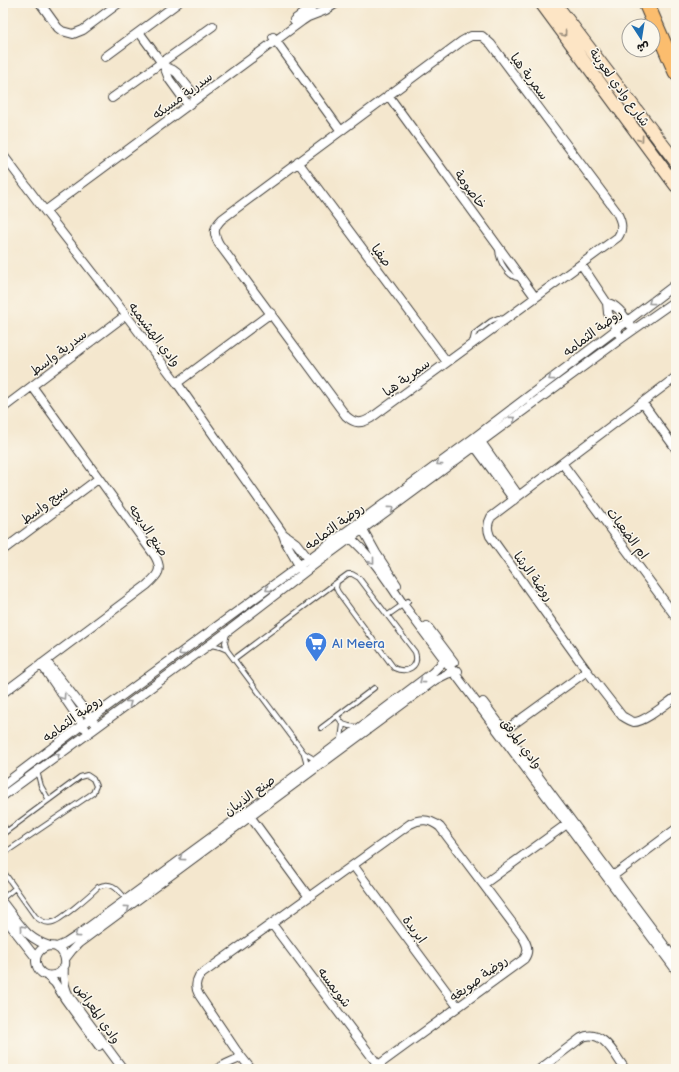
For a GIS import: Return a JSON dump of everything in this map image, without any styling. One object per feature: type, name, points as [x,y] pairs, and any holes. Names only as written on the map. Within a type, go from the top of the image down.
[{"type":"highway","points":[[648,8],[676,55]]},
{"type":"highway","points":[[648,8],[676,72]]},
{"type":"main road","name":"شارع وادي لعوينة","points":[[541,3],[676,186]]},
{"type":"main road","name":"شارع وادي لعوينة","points":[[555,3],[676,162]]},
{"type":"street","points":[[40,3],[58,28],[62,31],[73,34],[83,30],[120,3]]},
{"type":"street","points":[[105,57],[178,3]]},
{"type":"street","name":"سدرية مسيكه","points":[[274,39],[317,3]]},
{"type":"street","name":"سدرية مسيكه","points":[[43,209],[274,39],[305,19],[326,10],[337,3]]},
{"type":"street","points":[[112,98],[163,64],[213,26]]},
{"type":"street","points":[[139,32],[163,64],[169,80],[187,103]]},
{"type":"street","name":"سمرية هيا","points":[[471,36],[482,36],[496,50],[620,217],[622,227],[621,232],[618,237],[371,418],[362,422],[355,422],[346,416],[219,244],[216,239],[215,229],[217,224],[222,219],[340,131],[466,38],[471,36]]},
{"type":"street","points":[[274,39],[340,131]]},
{"type":"street","points":[[163,64],[177,73],[195,96]]},
{"type":"street","name":"خاصومة","points":[[388,95],[536,297]]},
{"type":"street","name":"وادي الهشيميه","points":[[3,155],[177,384],[282,532],[286,542],[304,573]]},
{"type":"street","name":"صفيا","points":[[298,162],[447,362]]},
{"type":"street","points":[[581,264],[607,303],[608,313],[622,338]]},
{"type":"street","name":"روضة الثمامه","points":[[3,796],[363,530],[627,320],[676,284]]},
{"type":"street","name":"روضة الثمامه","points":[[3,785],[82,725],[359,522],[676,300]]},
{"type":"street","points":[[607,303],[616,306],[633,330]]},
{"type":"street","points":[[177,384],[271,313]]},
{"type":"street","name":"سدرية واسط","points":[[3,408],[126,315]]},
{"type":"street","name":"روضة الرشا","points":[[676,377],[490,517],[487,524],[488,532],[495,543],[587,671],[622,716],[630,721],[644,719],[676,697]]},
{"type":"street","name":"صنع الديحه","points":[[3,693],[147,585],[159,572],[159,566],[155,556],[32,386]]},
{"type":"street","points":[[642,402],[676,449]]},
{"type":"street","points":[[476,441],[516,498]]},
{"type":"street","name":"ام الضعيات","points":[[562,462],[676,617]]},
{"type":"street","name":"سيج واسط","points":[[3,550],[98,479]]},
{"type":"street","name":"وادي المرفق","points":[[359,522],[406,602]]},
{"type":"street","name":"وادي الهشيميه","points":[[282,532],[296,543],[314,566]]},
{"type":"street","name":"وادي المرفق","points":[[344,533],[370,558],[406,602],[612,880],[676,970]]},
{"type":"street","name":"صنع الذيبان","points":[[64,963],[72,950],[80,943],[249,814],[306,768],[432,673],[437,669],[446,656]]},
{"type":"street","points":[[44,663],[98,726]]},
{"type":"street","points":[[44,663],[82,725],[89,733]]},
{"type":"street","name":"صنع الذيبان","points":[[53,947],[71,940],[126,899],[249,814],[435,680],[457,671]]},
{"type":"street","points":[[502,732],[587,671]]},
{"type":"street","points":[[249,814],[309,897]]},
{"type":"street","name":"روضة صويغه","points":[[251,1069],[198,995],[196,988],[199,976],[410,824],[415,821],[424,820],[435,823],[440,827],[522,936],[528,948],[528,952],[524,959],[375,1067]]},
{"type":"street","points":[[484,884],[569,822]]},
{"type":"street","points":[[612,880],[676,829]]},
{"type":"street","points":[[612,880],[676,836]]},
{"type":"street","name":"ابريدة","points":[[353,865],[458,1007]]},
{"type":"street","name":"وادي المرفق","points":[[612,880],[676,961]]},
{"type":"street","name":"وادي المعراض","points":[[3,902],[29,934],[41,942],[62,952],[64,979],[69,996],[121,1069]]},
{"type":"street","name":"وادي المعراض","points":[[3,916],[36,958],[37,967],[39,970],[55,983],[65,999],[121,1069]]},
{"type":"street","name":"شويمسه","points":[[272,924],[375,1067]]},
{"type":"street","points":[[36,958],[43,948],[53,947]]},
{"type":"street","points":[[46,975],[58,974],[64,963]]},
{"type":"street","points":[[540,1069],[581,1038],[586,1035],[594,1035],[608,1045],[625,1069]]},
{"type":"street","points":[[225,1064],[230,1055],[236,1050]]},
{"type":"street","points":[[218,1069],[241,1057]]},
{"type":"lane","points":[[234,659],[337,582],[348,574],[352,574],[359,578],[415,652],[417,656],[416,661],[409,669],[400,670],[394,668],[388,661],[338,592],[336,588],[337,582]]},
{"type":"lane","points":[[388,615],[406,602]]},
{"type":"lane","points":[[228,631],[225,642],[227,650],[304,753],[314,760],[318,759]]},
{"type":"lane","points":[[209,645],[227,650]]},
{"type":"lane","points":[[321,728],[374,688]]},
{"type":"lane","points":[[337,716],[343,724],[355,727],[362,726]]},
{"type":"lane","points":[[340,742],[343,724]]},
{"type":"lane","points":[[304,753],[306,768]]},
{"type":"lane","points":[[37,771],[41,786],[48,800]]},
{"type":"lane","points":[[3,824],[5,832],[83,775],[91,777],[95,783],[95,790],[93,793],[3,854]]},
{"type":"lane","points":[[3,871],[35,916],[47,923],[56,921],[102,885],[111,885],[115,887],[126,899]]},
{"type":"lane","points":[[3,898],[15,888]]},
{"type":"place","name":"Al Meera","points":[[316,662]]}]
